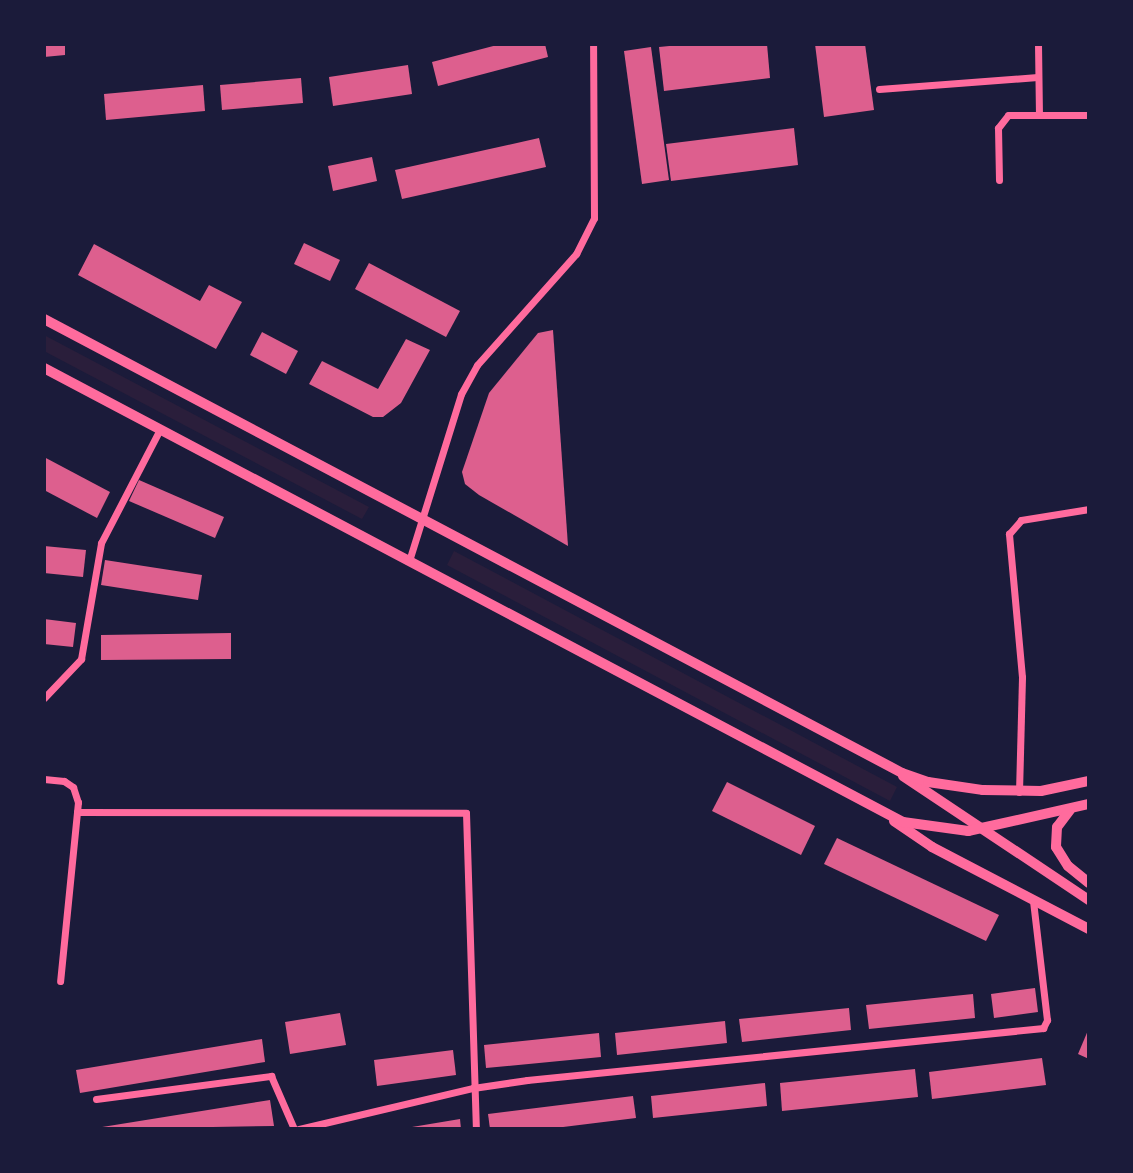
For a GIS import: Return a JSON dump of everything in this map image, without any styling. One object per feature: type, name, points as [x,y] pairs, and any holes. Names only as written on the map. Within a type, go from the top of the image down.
[{"type":"highway","points":[[44,319],[884,763],[928,782],[1019,792],[1089,782]]},
{"type":"highway","points":[[44,368],[874,806],[926,828],[982,828],[1089,804]]},
{"type":"highway","points":[[1076,807],[1061,818],[1056,847],[1068,866],[1089,883]]},
{"type":"main road","points":[[884,763],[1089,900]]},
{"type":"main road","points":[[874,806],[932,847],[1089,929]]},
{"type":"street","points":[[410,561],[461,394],[477,365],[576,254],[594,218],[593,44]]},
{"type":"street","points":[[1038,44],[1039,115]]},
{"type":"street","points":[[879,89],[1038,77]]},
{"type":"street","points":[[999,180],[998,128],[1008,115],[1089,115]]},
{"type":"street","points":[[44,698],[81,659],[101,543],[160,429]]},
{"type":"street","points":[[1019,792],[1022,677],[1009,534],[1021,520],[1089,509]]},
{"type":"street","points":[[44,779],[64,780],[73,787],[76,812],[60,981]]},
{"type":"street","points":[[76,812],[466,813],[476,1129]]},
{"type":"street","points":[[299,1129],[473,1088],[1043,1028],[1047,1020],[1033,900]]},
{"type":"street","points":[[96,1099],[271,1076],[294,1129]]},
{"type":"street","points":[[334,1119],[337,1129]]},
{"type":"shaded area","points":[[44,335],[369,507],[362,519],[44,351]]},
{"type":"shaded area","points":[[454,551],[897,787],[890,801],[447,565]]},
{"type":"building","points":[[44,44],[65,44],[65,55],[44,57]]},
{"type":"building","points":[[501,44],[545,44],[548,57],[438,86],[432,62]]},
{"type":"building","points":[[690,44],[767,44],[770,78],[664,91],[659,47]]},
{"type":"building","points":[[815,44],[865,44],[874,110],[824,117]]},
{"type":"building","points":[[651,47],[669,180],[642,184],[624,51]]},
{"type":"building","points":[[408,65],[412,94],[333,106],[329,77]]},
{"type":"building","points":[[301,78],[303,103],[222,110],[220,85]]},
{"type":"building","points":[[203,85],[205,111],[106,120],[104,94]]},
{"type":"building","points":[[794,128],[798,165],[671,181],[666,144]]},
{"type":"building","points":[[539,138],[546,167],[402,199],[395,170]]},
{"type":"building","points":[[372,157],[377,181],[333,191],[328,166]]},
{"type":"building","points":[[304,243],[340,260],[330,281],[294,264]]},
{"type":"building","points":[[94,244],[200,301],[209,285],[242,302],[216,349],[78,275]]},
{"type":"building","points":[[369,263],[460,311],[446,337],[355,289]]},
{"type":"building","points":[[553,330],[568,546],[479,495],[465,484],[462,472],[489,393],[538,333]]},
{"type":"building","points":[[262,332],[298,351],[286,374],[250,355]]},
{"type":"building","points":[[406,339],[430,350],[401,403],[383,417],[373,417],[309,384],[322,361],[378,389]]},
{"type":"building","points":[[44,457],[110,492],[97,518],[44,490]]},
{"type":"building","points":[[139,480],[224,517],[215,538],[129,501]]},
{"type":"building","points":[[44,546],[86,550],[83,577],[44,573]]},
{"type":"building","points":[[105,560],[202,575],[198,600],[101,585]]},
{"type":"building","points":[[44,619],[76,623],[73,647],[44,644]]},
{"type":"building","points":[[231,633],[231,659],[101,660],[101,635]]},
{"type":"building","points":[[727,782],[815,826],[801,855],[712,811]]},
{"type":"building","points":[[837,838],[999,915],[986,941],[824,864]]},
{"type":"building","points":[[1035,988],[1038,1012],[994,1018],[991,994]]},
{"type":"building","points":[[973,994],[975,1018],[869,1029],[866,1005]]},
{"type":"building","points":[[849,1008],[851,1030],[742,1042],[739,1019]]},
{"type":"building","points":[[340,1013],[346,1045],[290,1054],[285,1022]]},
{"type":"building","points":[[725,1021],[727,1043],[617,1055],[615,1033]]},
{"type":"building","points":[[1089,1028],[1089,1059],[1078,1054]]},
{"type":"building","points":[[599,1033],[601,1057],[486,1068],[484,1045]]},
{"type":"building","points":[[262,1039],[265,1062],[80,1093],[76,1070]]},
{"type":"building","points":[[453,1050],[456,1075],[377,1086],[374,1060]]},
{"type":"building","points":[[1042,1058],[1046,1085],[932,1099],[929,1072]]},
{"type":"building","points":[[915,1069],[918,1097],[782,1111],[780,1083]]},
{"type":"building","points":[[765,1083],[767,1106],[653,1118],[651,1096]]},
{"type":"building","points":[[633,1096],[636,1118],[547,1129],[490,1129],[488,1114]]},
{"type":"building","points":[[270,1100],[274,1126],[96,1129],[96,1128]]},
{"type":"building","points":[[460,1119],[461,1129],[406,1129],[406,1128]]}]
